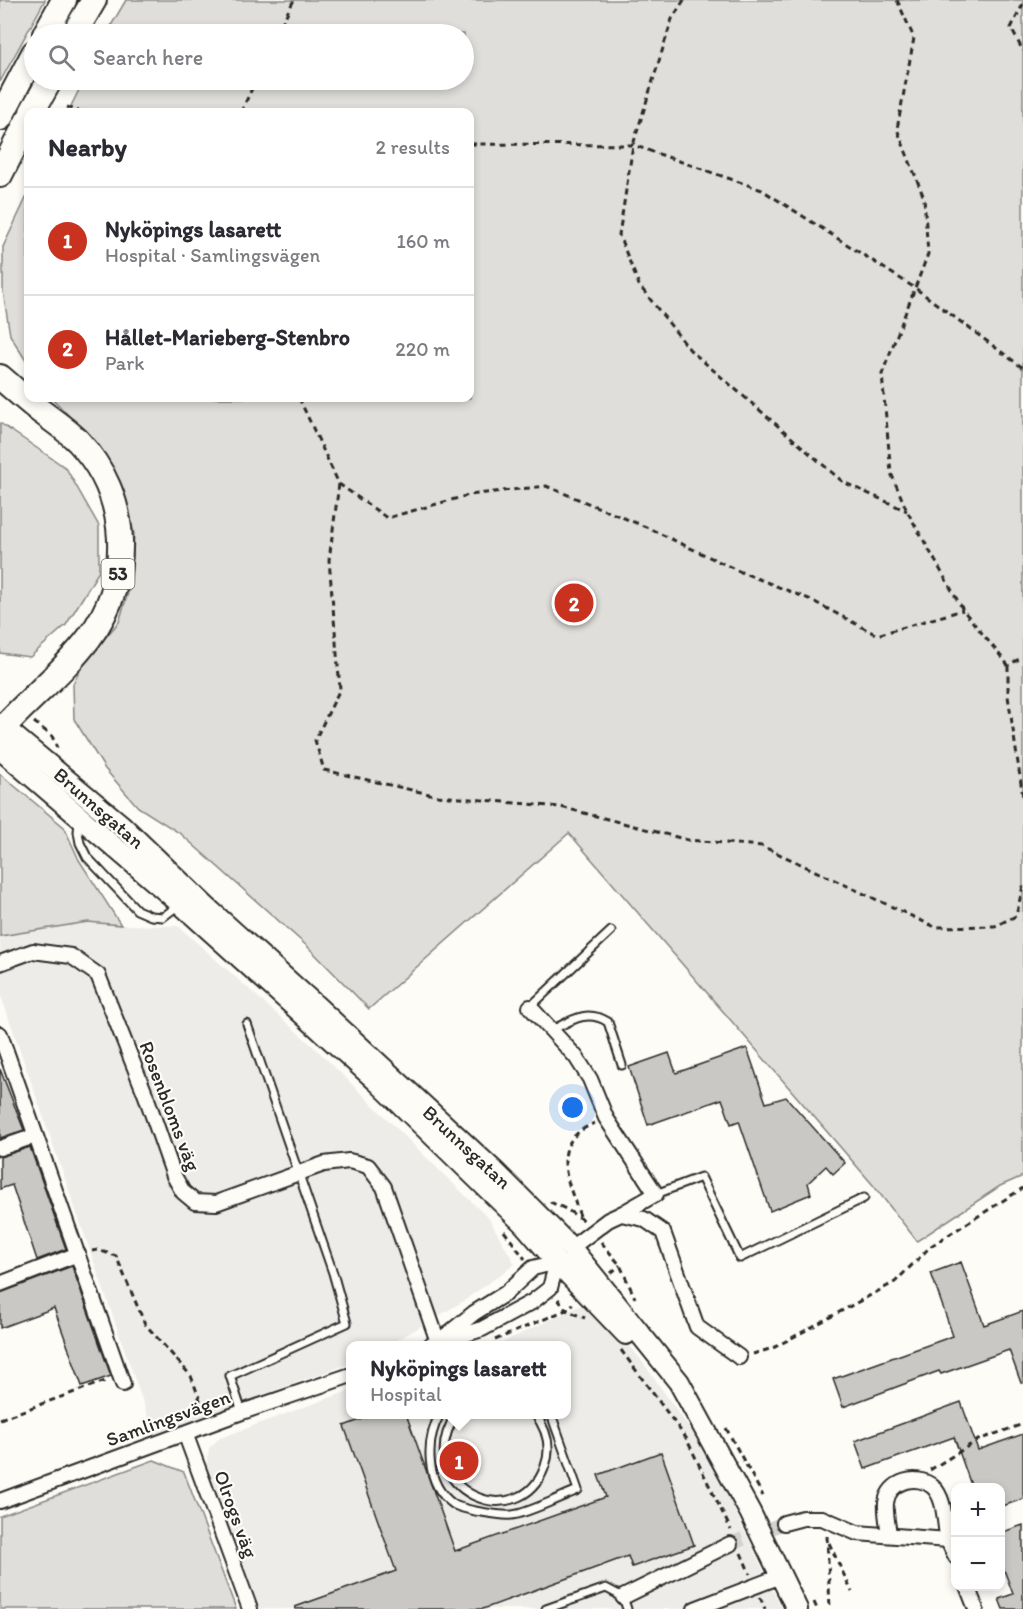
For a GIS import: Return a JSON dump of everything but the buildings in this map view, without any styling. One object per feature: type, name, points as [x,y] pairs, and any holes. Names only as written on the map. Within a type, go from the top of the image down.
[{"type":"highway","points":[[51,24],[64,0]]},
{"type":"highway","points":[[80,24],[94,0]]},
{"type":"highway","points":[[0,118],[24,72]]},
{"type":"highway","points":[[34,108],[44,90]]},
{"type":"highway","points":[[1,175],[24,128]]},
{"type":"highway","points":[[0,377],[24,397]]},
{"type":"highway","name":"53","points":[[0,399],[39,410],[60,424],[79,443],[105,478],[117,514],[121,535],[119,571],[109,604],[89,638],[1,736]]},
{"type":"highway","points":[[30,402],[39,410]]},
{"type":"main road","name":"Brunnsgatan","points":[[1,736],[80,818],[186,898],[476,1155],[571,1248],[679,1382],[750,1512],[797,1609]]},
{"type":"main road","name":"Brunnsgatan","points":[[1,736],[121,825],[186,898],[524,1224],[620,1327],[705,1432]]},
{"type":"main road","points":[[557,1262],[571,1248]]},
{"type":"street","name":"Rosenbloms väg","points":[[0,963],[33,951],[71,956],[98,975],[146,1096],[174,1176],[183,1192],[195,1202],[216,1203],[324,1164],[349,1161],[368,1166],[384,1187],[434,1341]]},
{"type":"street","points":[[530,1006],[576,1057],[590,1079],[606,1118],[656,1194],[608,1220],[571,1248]]},
{"type":"street","points":[[0,1034],[122,1380]]},
{"type":"street","points":[[0,1148],[35,1136]]},
{"type":"street","points":[[621,1214],[644,1220],[663,1232],[697,1327],[740,1357]]},
{"type":"street","points":[[0,1284],[78,1254]]},
{"type":"street","points":[[439,1341],[506,1293],[533,1268],[557,1262],[550,1288],[532,1302],[482,1329],[444,1341]]},
{"type":"street","name":"Samlingsvägen","points":[[0,1501],[242,1412],[346,1377]]},
{"type":"street","name":"Olrogs väg","points":[[185,1433],[250,1609]]},
{"type":"street","points":[[889,1535],[886,1502],[892,1488],[906,1481],[920,1479],[934,1487],[944,1510],[951,1546]]},
{"type":"street","points":[[784,1523],[803,1518],[822,1518],[857,1533],[948,1540]]},
{"type":"street","points":[[625,1603],[734,1542]]},
{"type":"street","points":[[695,1609],[781,1576]]},
{"type":"street","points":[[969,1591],[976,1609]]},
{"type":"lane","name":"Brunnsgatan","points":[[80,818],[78,832],[80,843],[87,857],[137,910],[151,916],[163,917],[186,898]]},
{"type":"lane","points":[[530,1006],[611,931]]},
{"type":"lane","points":[[552,1030],[588,1015],[598,1016],[608,1022],[622,1065]]},
{"type":"lane","points":[[242,1412],[230,1376],[347,1323],[300,1173],[247,1024]]},
{"type":"lane","points":[[656,1194],[701,1177],[740,1258],[864,1198]]},
{"type":"lane","points":[[437,1419],[434,1425],[430,1450],[430,1466],[438,1487],[454,1505],[495,1515],[515,1515],[578,1490],[553,1419]]},
{"type":"lane","points":[[453,1419],[447,1429],[443,1446],[446,1464],[453,1480],[466,1493],[483,1500],[501,1502],[518,1497],[532,1487],[542,1474],[548,1458],[548,1442],[539,1419]]},
{"type":"lane","points":[[546,1609],[606,1588],[625,1603]]},
{"type":"path","points":[[281,24],[294,0]]},
{"type":"path","points":[[684,0],[672,19],[633,145],[619,235],[639,285],[690,350],[843,482],[907,511]]},
{"type":"path","points":[[897,0],[914,38],[897,129],[924,198],[928,254],[882,374],[891,473],[907,511],[963,610],[1008,665],[1008,696],[1023,797]]},
{"type":"path","points":[[1023,4],[1011,28],[1023,51]]},
{"type":"path","points":[[243,108],[251,90]]},
{"type":"path","points":[[474,144],[633,145],[762,190],[915,288],[1023,368]]},
{"type":"path","points":[[301,402],[339,484],[387,518],[469,495],[546,486],[646,527],[741,572],[809,599],[876,635],[963,610]]},
{"type":"path","points":[[339,484],[329,560],[340,688],[315,740],[324,770],[438,796],[561,807],[688,840],[762,846],[935,927],[995,926],[1016,916],[1023,886]]},
{"type":"path","points":[[1008,665],[1023,657]]},
{"type":"path","points":[[580,1217],[566,1175],[564,1158],[570,1140],[580,1129],[606,1118]]},
{"type":"path","points":[[740,1357],[773,1348],[895,1282],[931,1246],[1023,1188]]},
{"type":"path","points":[[78,1254],[98,1250],[116,1256],[145,1324],[191,1376],[209,1424]]},
{"type":"path","points":[[492,1341],[566,1310],[586,1318]]},
{"type":"path","points":[[617,1346],[631,1361],[686,1438],[765,1609]]},
{"type":"path","points":[[0,1419],[122,1380]]},
{"type":"path","points":[[920,1479],[938,1464],[978,1440],[1023,1424]]},
{"type":"path","points":[[822,1518],[828,1541],[852,1592]]},
{"type":"path","points":[[828,1541],[830,1609]]},
{"type":"shaded area","points":[[0,0],[45,0],[32,24],[24,24],[24,38],[0,82]]},
{"type":"shaded area","points":[[126,0],[1023,0],[1023,1176],[1000,1186],[917,1241],[873,1185],[569,833],[369,1009],[308,947],[181,834],[138,807],[105,769],[74,719],[73,684],[86,659],[119,622],[131,583],[134,534],[123,488],[103,452],[56,402],[474,402],[474,108],[70,108],[79,90],[474,90],[474,24],[112,24]]},
{"type":"shaded area","points":[[24,202],[24,358],[10,335],[3,291],[3,247]]},
{"type":"shaded area","points":[[0,423],[66,468],[99,526],[99,571],[66,625],[30,657],[0,653]]},
{"type":"shaded area","points":[[0,774],[64,827],[79,860],[121,925],[88,922],[0,936]]},
{"type":"shaded area","points":[[88,922],[178,926],[315,1048],[489,1219],[515,1264],[462,1302],[396,1341],[346,1341],[346,1365],[154,1434],[0,993],[0,936]]},
{"type":"shaded area","points":[[588,1302],[639,1357],[707,1453],[782,1609],[260,1609],[206,1468],[209,1448],[220,1438],[346,1392],[346,1419],[571,1419],[571,1341],[505,1341]]},
{"type":"shaded area","points":[[154,1460],[184,1472],[236,1609],[0,1609],[0,1516]]},
{"type":"tunnel","points":[[730,1544],[784,1523]]},
{"type":"place","name":"Hållet-Marieberg-Stenbro","points":[[574,603]]},
{"type":"place","name":"Nyköpings lasarett","points":[[459,1461]]}]
